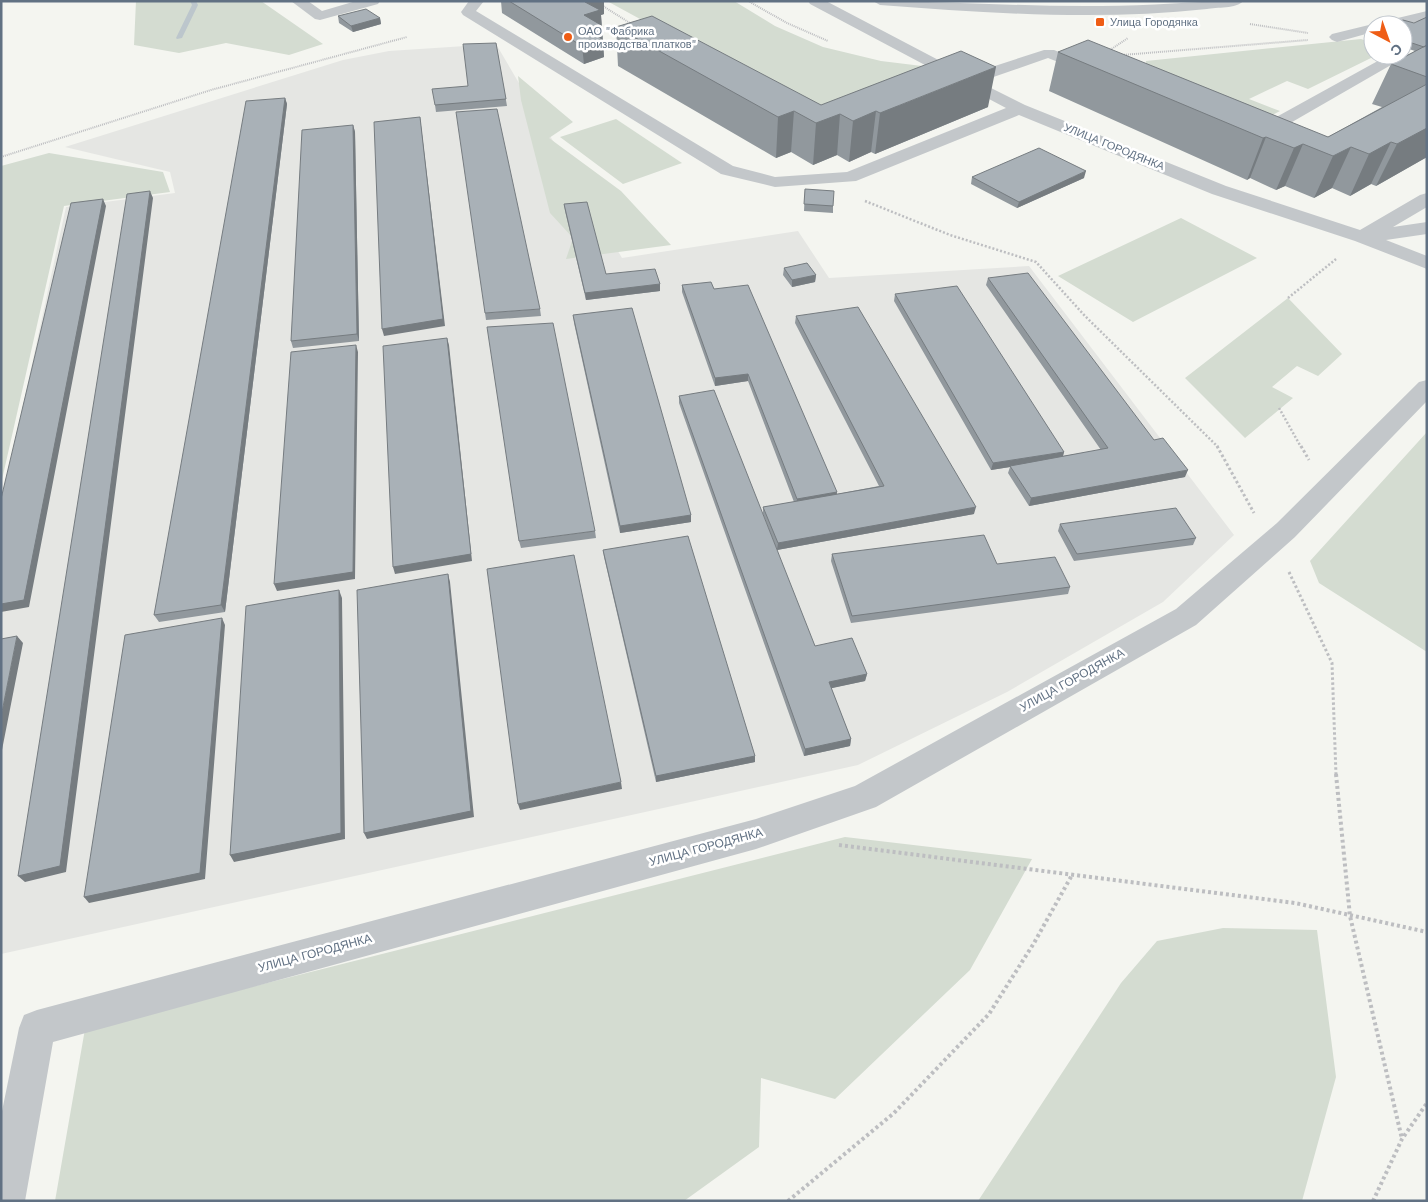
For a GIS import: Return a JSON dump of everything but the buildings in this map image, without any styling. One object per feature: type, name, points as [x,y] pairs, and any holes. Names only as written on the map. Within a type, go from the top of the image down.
[{"type":"street","points":[[298,1],[320,16],[373,1]]},
{"type":"street","points":[[477,1],[468,12],[727,170],[775,182],[850,177],[1019,109]]},
{"type":"street","name":"УЛИЦА ГОРОДЯНКА","points":[[815,1],[1019,109],[1219,190],[1362,238],[1427,263]]},
{"type":"street","points":[[880,1],[1089,11],[1207,5],[1236,1]]},
{"type":"street","points":[[1413,18],[1427,15]]},
{"type":"street","points":[[1337,38],[1363,31]]},
{"type":"street","points":[[965,81],[1049,52],[1101,74]]},
{"type":"street","points":[[1237,129],[1255,136],[1380,65]]},
{"type":"street","points":[[930,79],[949,73]]},
{"type":"street","points":[[1362,238],[1427,199]]},
{"type":"street","points":[[1362,238],[1427,228]]},
{"type":"street","name":"УЛИЦА ГОРОДЯНКА","points":[[5,1201],[37,1028],[756,834],[865,797],[1186,617],[1271,543],[1427,387]]},
{"type":"path","points":[[595,1],[635,26]]},
{"type":"path","points":[[1250,24],[1337,38]]},
{"type":"path","points":[[1083,66],[1132,35]]},
{"type":"path","points":[[1,157],[211,90],[407,37]]},
{"type":"path","points":[[1099,56],[1337,38]]},
{"type":"path","points":[[862,200],[950,235],[1036,262],[1085,316],[1216,444],[1288,571],[1332,663],[1336,788],[1350,916],[1402,1139]]},
{"type":"path","points":[[1288,298],[1362,238]]},
{"type":"path","points":[[835,844],[1294,903],[1427,932]]},
{"type":"path","points":[[788,1201],[894,1113],[989,1014],[1034,943],[1072,875]]},
{"type":"path","points":[[1373,1201],[1402,1139],[1427,1103]]},
{"type":"shaded area","points":[[136,1],[261,1],[323,44],[289,55],[226,43],[179,53],[134,45]]},
{"type":"shaded area","points":[[607,1],[734,1],[775,26],[823,47],[881,61],[922,66],[936,74],[809,111]]},
{"type":"shaded area","points":[[1363,40],[1363,62],[1308,89],[1287,81],[1249,99],[1280,111],[1250,127],[1144,84],[1146,61]]},
{"type":"shaded area","points":[[496,44],[622,258],[798,231],[829,278],[1029,266],[1234,535],[1163,602],[1007,692],[858,765],[1,954],[1,507],[66,207],[175,193],[170,172],[65,147],[343,60],[389,51]]},
{"type":"shaded area","points":[[518,76],[573,122],[549,138],[621,191],[671,245],[566,259],[573,238],[550,213],[521,100]]},
{"type":"shaded area","points":[[616,119],[682,163],[623,184],[560,137]]},
{"type":"shaded area","points":[[49,153],[163,172],[170,192],[64,206],[1,484],[1,166]]},
{"type":"shaded area","points":[[1181,218],[1257,258],[1133,322],[1058,276]]},
{"type":"shaded area","points":[[1288,298],[1342,354],[1318,376],[1297,366],[1272,387],[1293,398],[1245,438],[1185,378]]},
{"type":"shaded area","points":[[1427,432],[1427,652],[1319,583],[1310,561]]},
{"type":"shaded area","points":[[845,837],[1032,859],[970,970],[835,1099],[761,1078],[759,1147],[684,1201],[55,1201],[85,1029]]},
{"type":"shaded area","points":[[1223,928],[1317,930],[1336,1077],[1302,1201],[978,1201],[1121,983],[1157,941]]},
{"type":"waterway","points":[[179,38],[195,5],[193,1]]},
{"type":"place","name":"Улица Городянка","points":[[1100,22]]},
{"type":"place","name":"ОАО \"Фабрика производства платков\"","points":[[568,37]]}]
